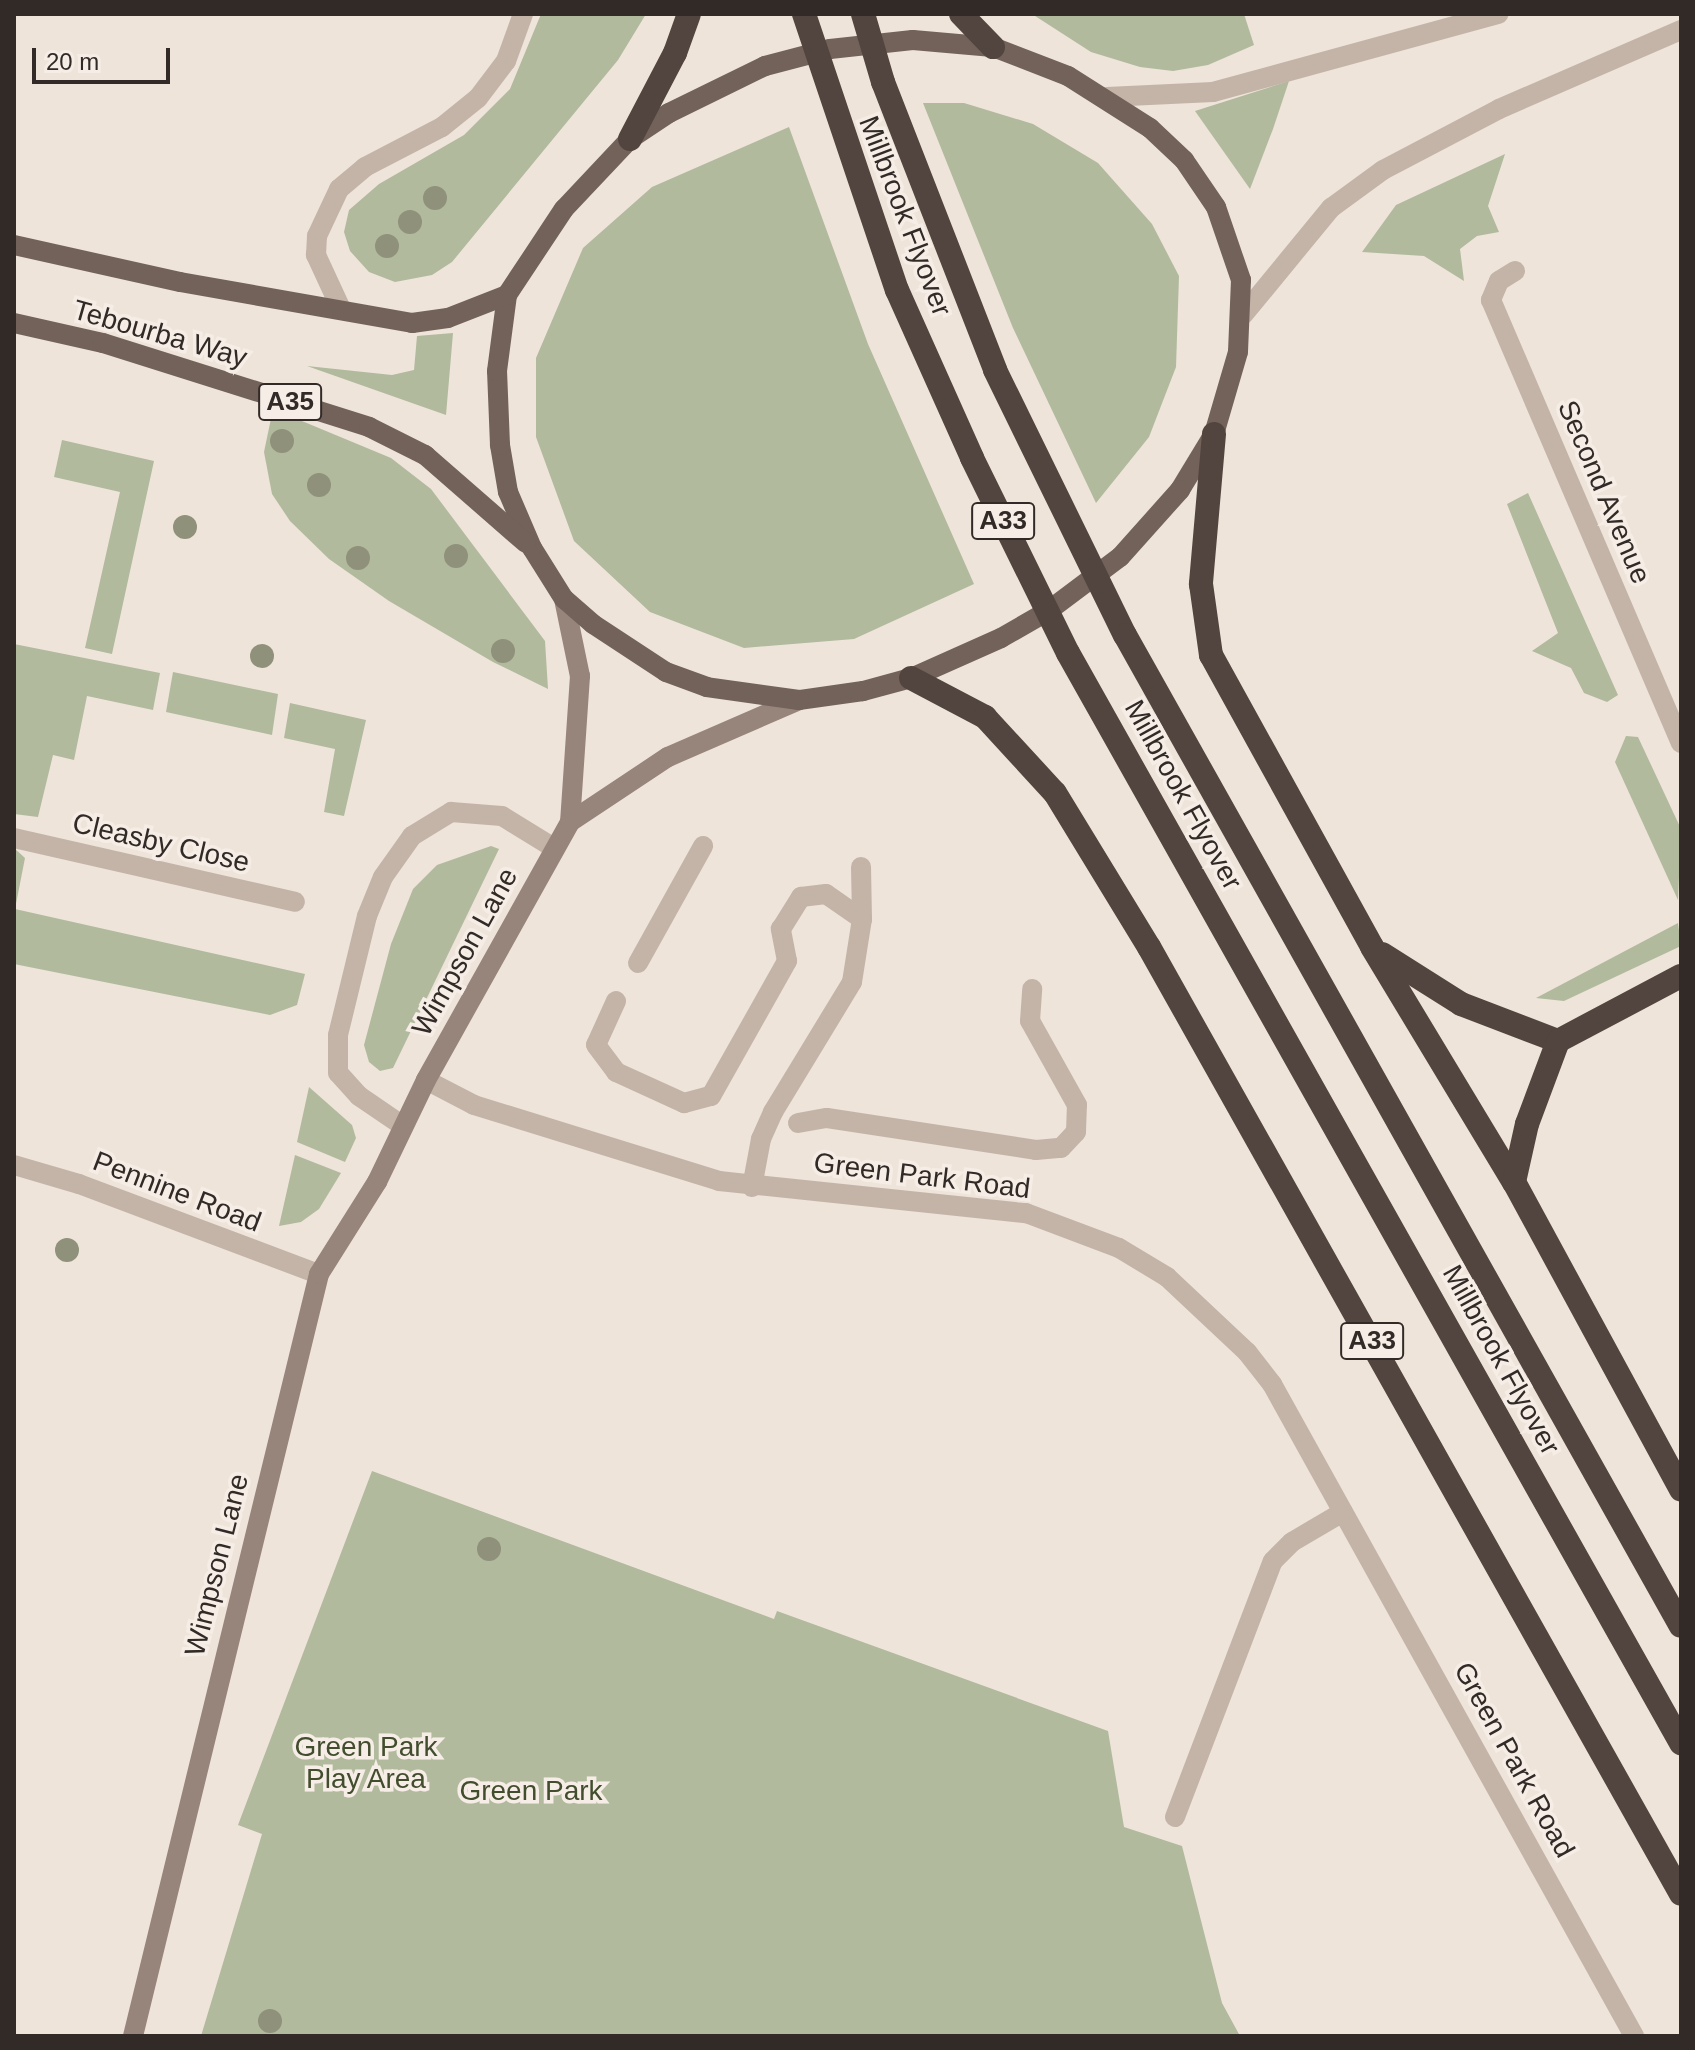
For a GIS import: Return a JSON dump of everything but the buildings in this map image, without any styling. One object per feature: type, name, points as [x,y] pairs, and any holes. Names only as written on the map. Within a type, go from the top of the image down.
[{"type":"highway","points":[[630,139],[675,53],[689,14]]},
{"type":"highway","name":"Millbrook Flyover","points":[[804,14],[897,290],[972,458],[1068,653],[1681,1743]]},
{"type":"highway","name":"Millbrook Flyover","points":[[863,14],[883,82],[995,370],[1125,635],[1681,1626]]},
{"type":"highway","points":[[961,14],[993,47]]},
{"type":"highway","points":[[1214,434],[1201,584],[1211,655],[1372,947],[1514,1182],[1681,1490]]},
{"type":"highway","name":"A33","points":[[911,678],[985,717],[1055,793],[1149,947],[1681,1894]]},
{"type":"highway","points":[[1372,947],[1461,1004],[1558,1041]]},
{"type":"highway","points":[[1514,1182],[1527,1124],[1558,1041],[1681,976]]},
{"type":"main road","points":[[913,40],[993,47],[1068,76],[1107,97],[1184,160],[1216,207],[1241,280],[1243,315],[1214,434],[1180,490],[1145,531],[1081,589],[1001,638],[911,678],[799,700],[707,687],[666,672],[628,650],[564,599],[532,548],[508,492],[500,445],[497,371],[507,295],[564,209],[630,139],[706,91],[765,66],[830,49],[913,40]]},
{"type":"main road","name":"Tebourba Way","points":[[14,245],[180,282],[412,323],[448,318],[507,295]]},
{"type":"main road","name":"Tebourba Way","points":[[14,323],[103,343],[369,427],[425,455],[532,548]]},
{"type":"street","points":[[341,309],[316,255],[317,236],[339,189],[365,167],[442,127],[478,98],[506,61],[523,14]]},
{"type":"street","points":[[1107,97],[1213,92],[1441,21],[1499,14]]},
{"type":"street","points":[[1243,315],[1331,208],[1383,170],[1499,109],[1681,30]]},
{"type":"street","name":"Second Avenue","points":[[1515,271],[1499,281],[1491,300],[1676,718],[1681,743]]},
{"type":"street","points":[[564,599],[580,676],[570,822]]},
{"type":"street","points":[[570,822],[668,757],[799,700]]},
{"type":"street","name":"Wimpson Lane","points":[[403,1126],[359,1096],[338,1073],[338,1035],[367,916],[383,877],[412,836],[451,812],[502,816],[554,848]]},
{"type":"street","name":"Wimpson Lane","points":[[133,2036],[319,1274],[377,1182],[426,1080],[570,822]]},
{"type":"street","name":"Cleasby Close","points":[[14,838],[295,902]]},
{"type":"street","points":[[638,963],[703,846]]},
{"type":"street","points":[[752,1187],[761,1139],[773,1112],[852,982],[862,919],[861,867]]},
{"type":"street","points":[[616,1001],[596,1045],[616,1072],[684,1103],[711,1096],[787,961],[781,929],[801,897],[826,894],[862,919]]},
{"type":"street","points":[[798,1123],[827,1118],[1036,1150],[1061,1148],[1076,1132],[1077,1105],[1030,1021],[1032,989]]},
{"type":"street","name":"Green Park Road","points":[[426,1080],[474,1105],[671,1170],[752,1187],[1026,1213],[1119,1248],[1167,1277],[1247,1352],[1302,1434],[1634,2036]]},
{"type":"street","name":"Pennine Road","points":[[14,1165],[79,1184],[319,1274]]},
{"type":"street","points":[[1175,1817],[1273,1561],[1292,1542],[1343,1512]]},
{"type":"green space","points":[[541,14],[646,14],[618,60],[452,262],[432,275],[395,282],[369,272],[350,251],[344,232],[349,210],[379,184],[464,135],[510,89]]},
{"type":"green space","points":[[1032,14],[1244,14],[1254,45],[1208,65],[1173,71],[1140,67],[1091,52]]},
{"type":"green space","points":[[1289,81],[1273,129],[1250,189],[1195,111]]},
{"type":"green space","points":[[923,103],[964,103],[1033,124],[1098,163],[1152,224],[1179,276],[1176,367],[1149,437],[1096,503],[1013,328]]},
{"type":"green space","points":[[789,127],[868,344],[974,584],[854,639],[744,648],[650,612],[574,541],[536,437],[536,358],[583,248],[652,187]]},
{"type":"green space","points":[[1505,154],[1488,206],[1499,232],[1477,236],[1460,249],[1464,281],[1424,256],[1362,252],[1396,205]]},
{"type":"green space","points":[[453,333],[446,415],[307,366],[392,375],[414,370],[417,336]]},
{"type":"green space","points":[[273,409],[391,458],[431,489],[545,641],[548,689],[493,662],[389,601],[329,559],[290,521],[272,494],[264,452]]},
{"type":"green space","points":[[62,440],[154,461],[112,654],[85,648],[120,492],[54,477]]},
{"type":"green space","points":[[1528,493],[1618,695],[1607,702],[1584,693],[1571,668],[1532,651],[1558,633],[1507,504]]},
{"type":"green space","points":[[14,644],[160,673],[153,710],[87,696],[74,760],[53,755],[38,817],[14,814]]},
{"type":"green space","points":[[173,672],[278,694],[272,735],[166,712]]},
{"type":"green space","points":[[290,703],[366,720],[344,816],[324,812],[335,749],[284,738]]},
{"type":"green space","points":[[1626,736],[1638,737],[1681,829],[1678,900],[1615,762]]},
{"type":"green space","points":[[491,846],[499,849],[393,1068],[380,1071],[369,1062],[364,1045],[391,944],[413,889],[437,865]]},
{"type":"green space","points":[[14,848],[25,858],[15,909],[305,974],[297,1005],[270,1015],[14,964]]},
{"type":"green space","points":[[1678,923],[1681,946],[1564,1001],[1536,998]]},
{"type":"green space","points":[[309,1087],[352,1125],[356,1138],[345,1162],[297,1142]]},
{"type":"green space","points":[[295,1155],[341,1173],[319,1209],[301,1222],[279,1226]]},
{"type":"green space","name":"Green Park","points":[[372,1471],[774,1619],[777,1611],[1108,1731],[1124,1827],[1182,1846],[1222,2003],[1240,2036],[201,2036],[262,1834],[238,1825]]},
{"type":"park label","name":"Green Park Play Area","points":[[366,1763]]}]
